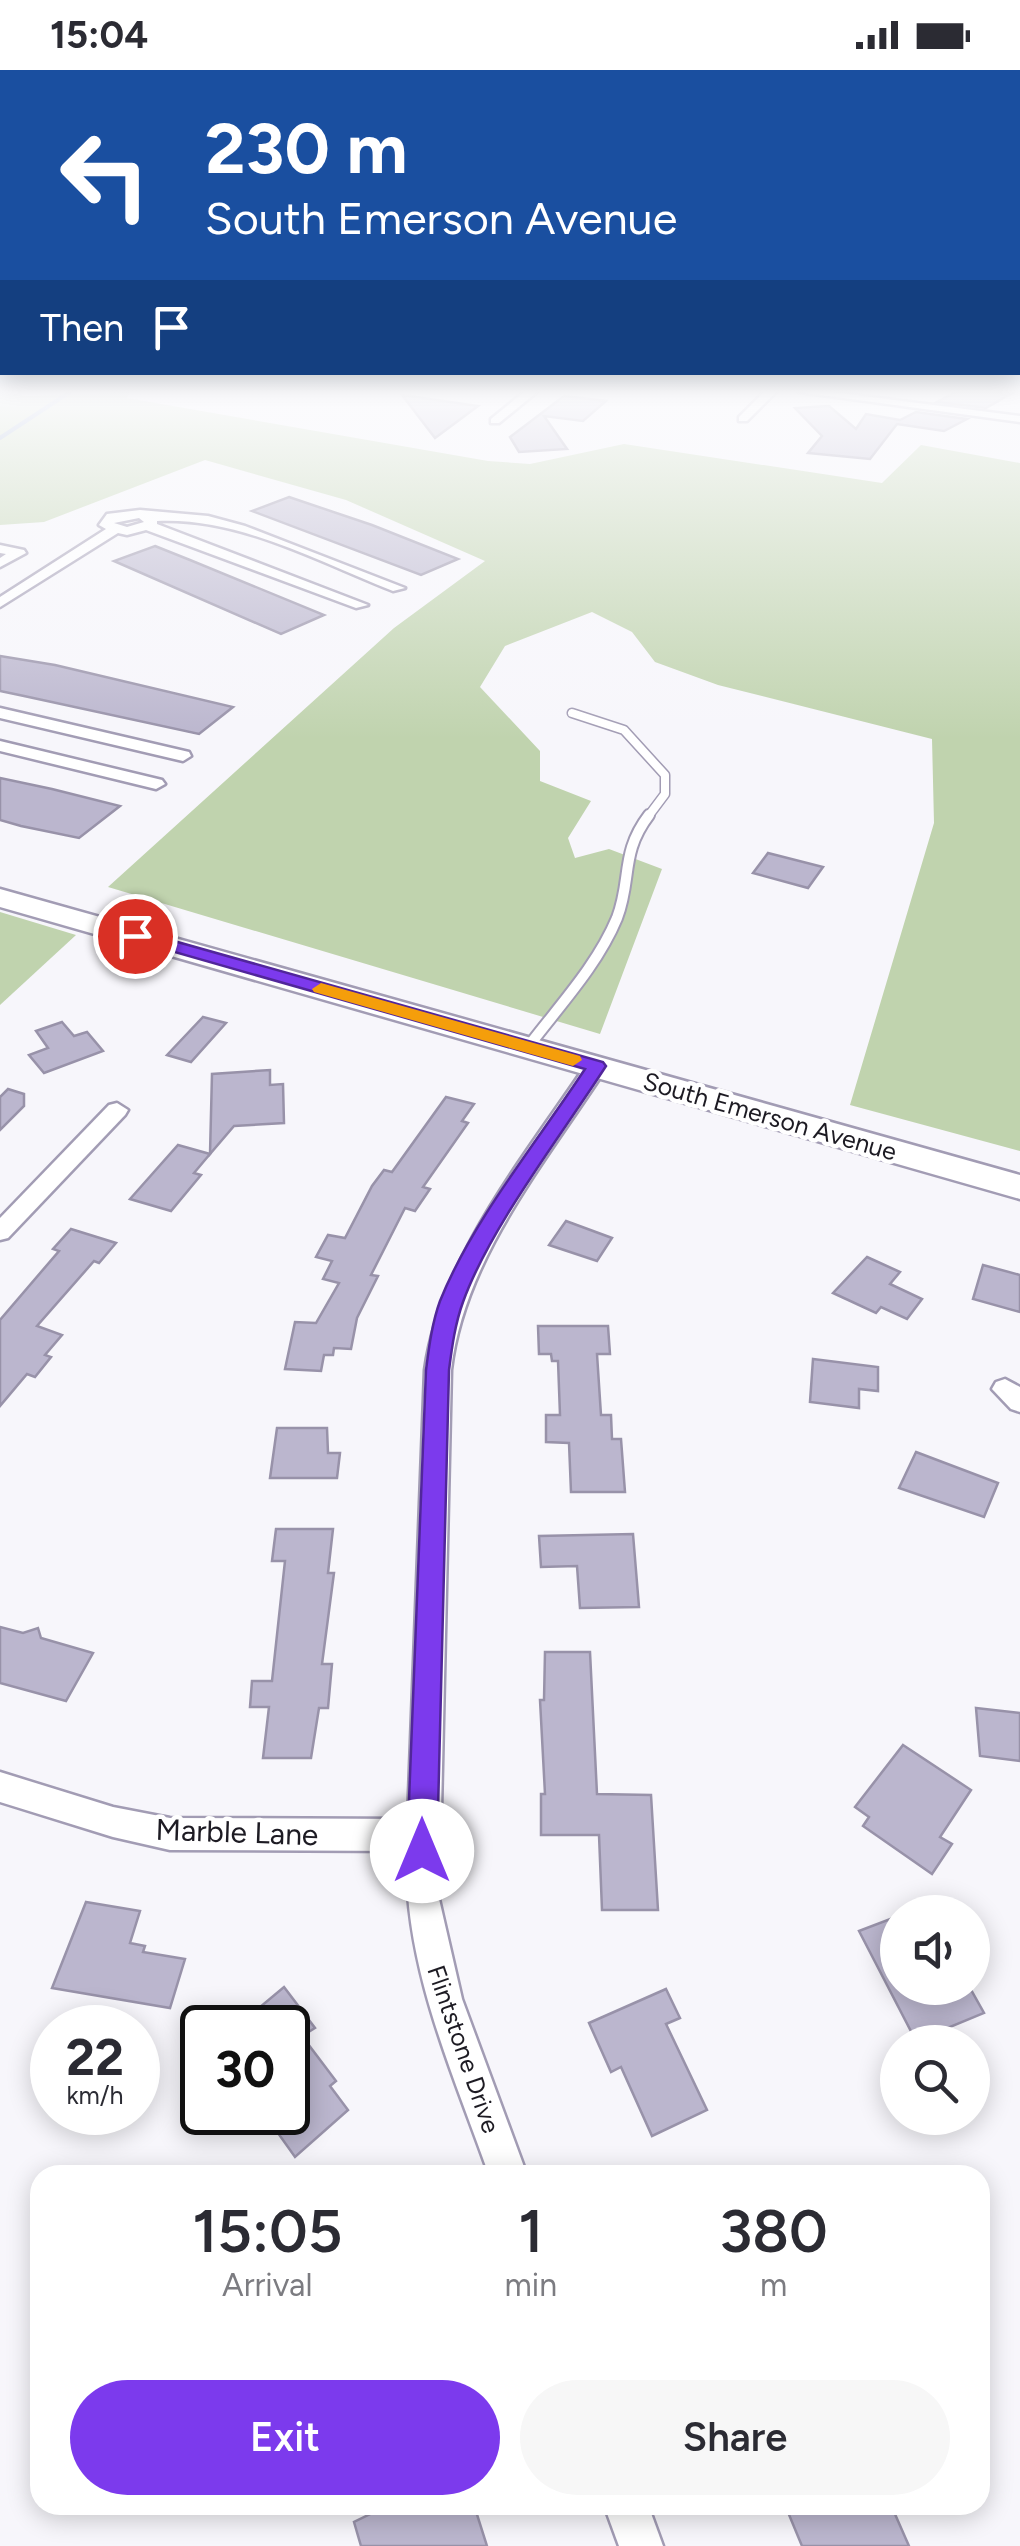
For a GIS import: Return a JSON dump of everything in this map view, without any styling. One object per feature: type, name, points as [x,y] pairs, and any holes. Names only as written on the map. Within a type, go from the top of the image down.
[{"type":"main road","name":"South Emerson Avenue","points":[[0,898],[1020,1187]]},
{"type":"street","points":[[0,604],[79,548],[113,530],[106,522],[112,517],[132,514],[361,605]]},
{"type":"street","points":[[149,522],[194,517],[225,524],[398,588]]},
{"type":"street","points":[[0,549],[18,553],[0,563]]},
{"type":"street","points":[[0,712],[183,756]]},
{"type":"street","points":[[0,746],[156,784]]},
{"type":"street","name":"Flintstone Drive","points":[[504,2165],[434,1965],[422,1899],[438,1370],[443,1330],[452,1301],[477,1249],[596,1066]]},
{"type":"street","points":[[0,1232],[116,1110]]},
{"type":"street","name":"Marble Lane","points":[[0,1787],[127,1826],[170,1834],[421,1835]]},
{"type":"street","points":[[630,2515],[641,2546]]},
{"type":"lane","points":[[528,1047],[596,957],[618,914],[632,838],[665,794],[665,775],[624,730],[572,713]]},
{"type":"green space","points":[[0,508],[82,508],[44,522],[0,525]]},
{"type":"green space","points":[[363,508],[1020,508],[1020,1151],[850,1105],[934,823],[932,739],[718,685],[655,662],[632,632],[592,612],[505,646],[480,687],[540,751],[540,781],[591,801],[568,838],[575,858],[609,849],[662,869],[600,1034],[108,887],[394,628],[485,561]]},
{"type":"green space","points":[[0,912],[76,935],[0,1005]]},
{"type":"building","points":[[320,508],[458,559],[421,575],[252,511]]},
{"type":"building","points":[[155,546],[324,615],[281,634],[114,561]]},
{"type":"building","points":[[0,656],[233,707],[199,734],[0,691]]},
{"type":"building","points":[[0,778],[120,806],[79,838],[21,826],[0,820]]},
{"type":"building","points":[[768,853],[823,867],[808,888],[753,873]]},
{"type":"building","points":[[203,1017],[226,1023],[191,1062],[167,1055]]},
{"type":"building","points":[[62,1022],[74,1036],[87,1032],[103,1051],[44,1073],[29,1055],[48,1048],[36,1031]]},
{"type":"building","points":[[270,1070],[270,1085],[283,1084],[284,1123],[234,1126],[210,1154],[212,1074]]},
{"type":"building","points":[[8,1089],[24,1094],[24,1106],[0,1130],[0,1097]]},
{"type":"building","points":[[446,1097],[474,1104],[462,1121],[468,1123],[423,1187],[430,1189],[415,1211],[405,1208],[371,1275],[378,1276],[357,1318],[351,1349],[334,1348],[333,1355],[324,1355],[321,1371],[285,1369],[295,1322],[316,1323],[339,1283],[323,1279],[332,1261],[316,1257],[328,1235],[345,1238],[372,1186],[384,1170],[392,1172]]},
{"type":"building","points":[[178,1145],[210,1154],[194,1173],[201,1175],[171,1211],[130,1199]]},
{"type":"building","points":[[566,1221],[612,1238],[597,1261],[549,1245]]},
{"type":"building","points":[[71,1229],[116,1243],[99,1263],[94,1261],[37,1326],[62,1335],[45,1355],[51,1357],[35,1377],[27,1374],[0,1406],[0,1320],[59,1251],[53,1249]]},
{"type":"building","points":[[867,1257],[900,1272],[890,1284],[922,1299],[907,1319],[881,1307],[876,1313],[833,1293]]},
{"type":"building","points":[[983,1265],[1020,1275],[1020,1312],[973,1299]]},
{"type":"building","points":[[538,1326],[608,1326],[610,1354],[597,1354],[601,1415],[611,1415],[612,1439],[621,1439],[625,1492],[571,1492],[569,1443],[546,1442],[546,1415],[560,1415],[558,1361],[552,1361],[551,1354],[539,1354]]},
{"type":"building","points":[[813,1359],[878,1367],[878,1391],[859,1389],[859,1408],[810,1402]]},
{"type":"building","points":[[277,1428],[327,1428],[328,1453],[340,1453],[337,1478],[270,1478]]},
{"type":"building","points":[[916,1452],[998,1483],[984,1517],[899,1488]]},
{"type":"building","points":[[276,1529],[333,1529],[328,1573],[334,1573],[322,1664],[332,1664],[328,1708],[319,1708],[311,1758],[263,1758],[269,1707],[250,1707],[252,1681],[272,1681],[285,1561],[272,1561]]},
{"type":"building","points":[[633,1534],[639,1607],[580,1608],[577,1566],[541,1567],[539,1536]]},
{"type":"building","points":[[0,1627],[23,1633],[38,1628],[41,1638],[93,1653],[66,1701],[0,1683]]},
{"type":"building","points":[[545,1652],[590,1652],[597,1794],[651,1795],[658,1910],[602,1910],[599,1835],[541,1835],[541,1794],[545,1794],[540,1700],[544,1700]]},
{"type":"building","points":[[976,1708],[1020,1713],[1020,1761],[980,1756]]},
{"type":"building","points":[[903,1745],[971,1790],[940,1837],[952,1844],[932,1874],[863,1826],[869,1817],[855,1807]]},
{"type":"building","points":[[86,1902],[140,1911],[130,1943],[145,1946],[143,1952],[185,1959],[170,2008],[52,1988]]},
{"type":"building","points":[[880,1923],[880,1972],[859,1931]]},
{"type":"building","points":[[284,1987],[298,2005],[262,2005]]},
{"type":"building","points":[[666,1989],[680,2018],[666,2024],[707,2110],[652,2136],[621,2067],[611,2072],[589,2023]]},
{"type":"building","points":[[897,2005],[980,2005],[984,2013],[955,2025],[908,2025]]},
{"type":"building","points":[[310,2047],[336,2081],[330,2086],[348,2110],[295,2157],[279,2135],[310,2135]]},
{"type":"building","points":[[368,2515],[477,2515],[487,2546],[361,2546],[354,2522]]},
{"type":"building","points":[[789,2515],[895,2515],[909,2546],[802,2546]]},
{"type":"slow traffic","points":[[321,989],[573,1060]]},
{"type":"route","points":[[135,936],[596,1066],[467,1266],[443,1330],[438,1370],[422,1851]]}]
